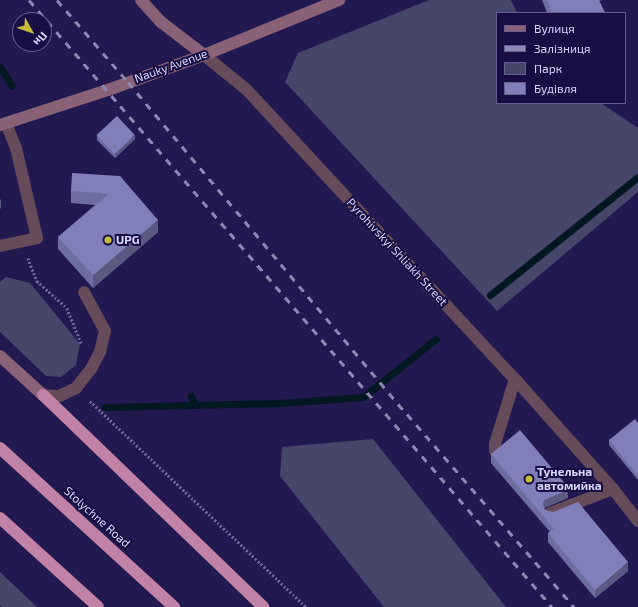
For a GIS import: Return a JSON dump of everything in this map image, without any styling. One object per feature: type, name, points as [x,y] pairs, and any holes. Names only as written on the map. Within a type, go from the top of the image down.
[{"type":"highway","points":[[43,395],[263,607]]},
{"type":"highway","name":"Stolychne Road","points":[[0,448],[174,607]]},
{"type":"highway","points":[[0,518],[98,607]]},
{"type":"main road","name":"Pyrohivskyi Shliakh Street","points":[[141,0],[160,22],[204,55]]},
{"type":"main road","name":"Nauky Avenue","points":[[3,124],[108,90],[204,55],[339,0]]},
{"type":"main road","points":[[0,356],[43,395]]},
{"type":"street","name":"Pyrohivskyi Shliakh Street","points":[[204,55],[247,90],[515,379],[613,489],[638,521]]},
{"type":"street","points":[[0,246],[37,238],[16,148],[3,124]]},
{"type":"street","points":[[43,395],[59,396],[76,388],[91,369],[100,352],[105,331],[84,292]]},
{"type":"street","points":[[495,451],[495,444],[515,379]]},
{"type":"street","points":[[550,513],[613,489]]},
{"type":"path","points":[[22,242],[37,281],[67,308],[82,345]]},
{"type":"path","points":[[76,388],[306,607]]},
{"type":"green space","points":[[429,0],[511,0],[517,12],[496,12],[496,104],[602,104],[638,128],[638,192],[497,311],[285,82],[298,53]]},
{"type":"green space","points":[[6,277],[30,283],[80,344],[76,365],[61,377],[46,376],[0,332],[0,282]]},
{"type":"green space","points":[[373,439],[506,607],[384,607],[280,476],[282,447]]},
{"type":"green space","points":[[0,572],[37,607],[2,607],[0,605]]},
{"type":"building","points":[[547,0],[599,0],[605,12],[552,12]]},
{"type":"building","points":[[117,116],[135,135],[114,154],[97,135]]},
{"type":"building","name":"UPG","points":[[72,173],[120,176],[158,220],[93,275],[58,237],[109,194],[71,191]]},
{"type":"building","points":[[635,419],[638,423],[638,476],[609,440]]},
{"type":"building","points":[[520,430],[567,486],[566,487],[568,490],[544,500],[543,504],[545,510],[553,512],[578,502],[628,562],[595,590],[548,533],[554,529],[491,454]]},
{"type":"waterway","points":[[0,67],[12,86]]},
{"type":"waterway","points":[[490,295],[638,177]]},
{"type":"waterway","points":[[105,407],[280,403],[363,397],[436,339]]},
{"type":"waterway","points":[[191,396],[195,405]]},
{"type":"railway","points":[[29,0],[552,607]]},
{"type":"railway","points":[[57,0],[128,82],[407,414],[574,607]]},
{"type":"place","name":"UPG","points":[[108,240]]},
{"type":"place","name":"Тунельна автомийка","points":[[529,479]]}]
